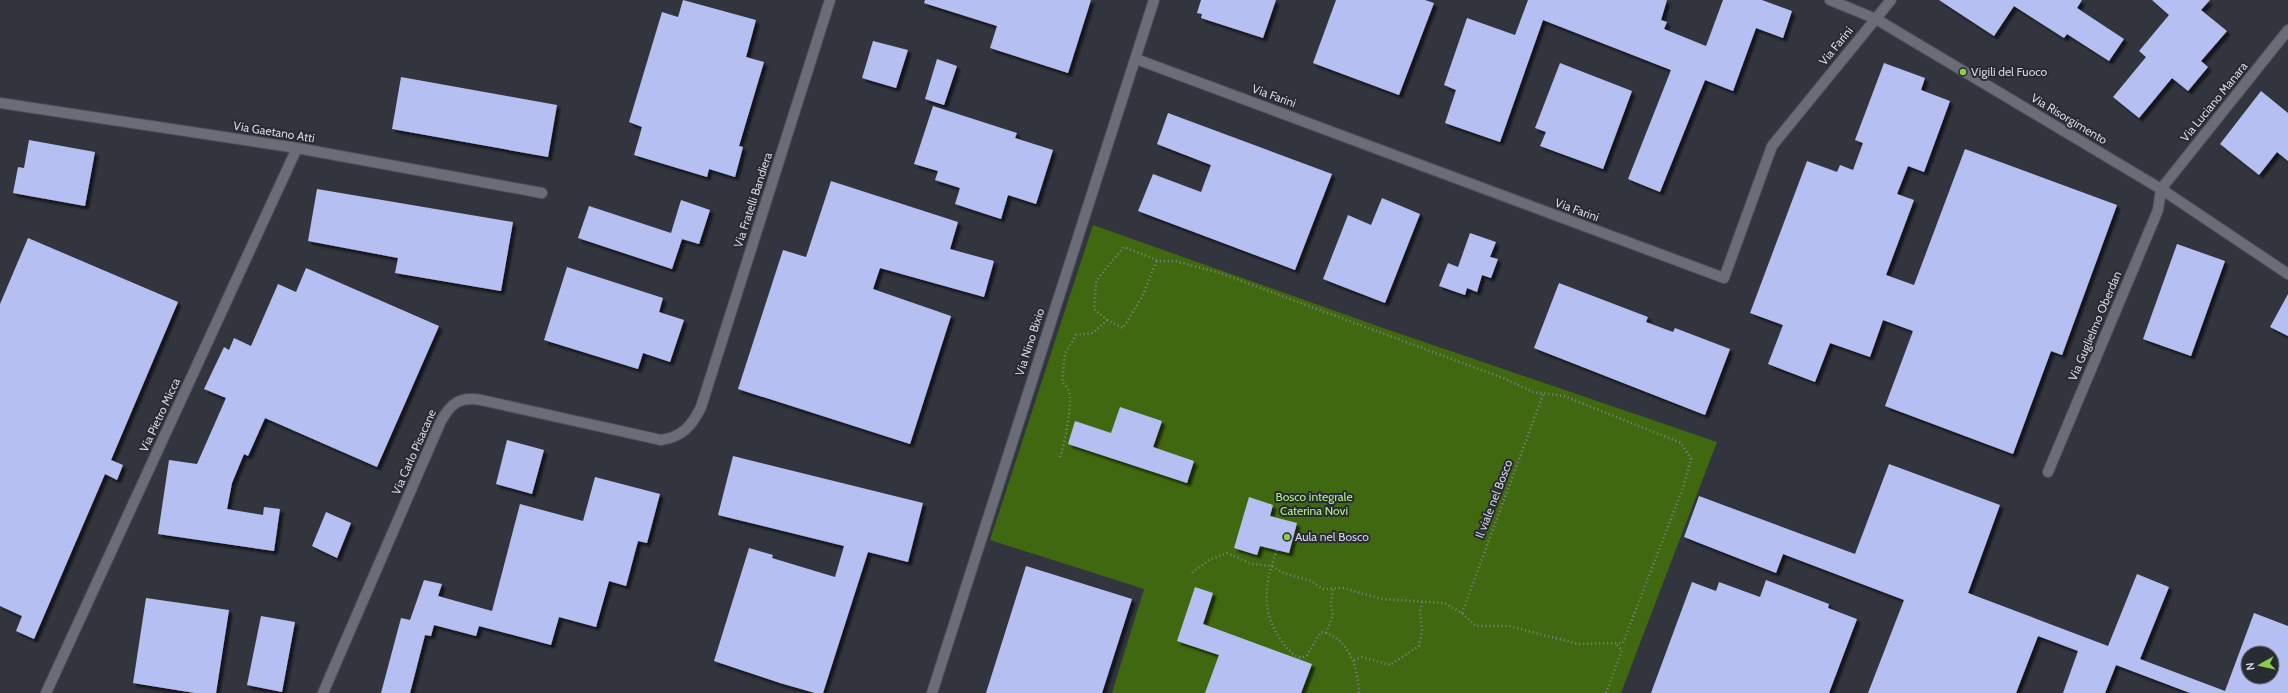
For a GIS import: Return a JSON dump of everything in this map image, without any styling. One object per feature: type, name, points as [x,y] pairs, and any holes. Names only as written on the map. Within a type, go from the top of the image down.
[{"type":"street","name":"Via Fratelli Bandiera","points":[[701,407],[830,0]]},
{"type":"street","name":"Via Nino Bixio","points":[[932,693],[1154,0]]},
{"type":"street","name":"Via Risorgimento","points":[[1830,0],[1876,19],[2161,189],[2288,274]]},
{"type":"street","points":[[1876,19],[1891,0]]},
{"type":"street","name":"Via Farini","points":[[1136,59],[1724,278],[1772,146],[1876,19]]},
{"type":"street","name":"Via Luciano Manara","points":[[2161,189],[2288,30]]},
{"type":"street","name":"Via Gaetano Atti","points":[[0,103],[297,148],[542,193]]},
{"type":"street","name":"Via Pietro Micca","points":[[46,693],[297,148]]},
{"type":"street","name":"Via Guglielmo Oberdan","points":[[2048,472],[2158,210],[2161,189]]},
{"type":"street","name":"Via Carlo Pisacane","points":[[323,693],[440,423],[451,405],[467,398],[482,400],[661,440],[678,436],[687,429],[701,407]]},
{"type":"path","points":[[1157,260],[1142,297],[1123,328],[1107,320],[1094,309],[1096,283],[1111,261],[1124,247],[1157,260],[1175,261],[1220,273],[1503,378],[1533,392],[1544,392],[1564,396],[1682,443],[1691,459],[1683,488],[1623,643],[1578,644],[1509,626],[1476,626],[1462,613],[1444,603],[1382,599],[1343,588],[1323,589],[1311,581],[1284,573],[1271,566],[1252,564],[1227,553],[1209,560],[1190,574]]},
{"type":"path","points":[[1060,457],[1065,446],[1070,400],[1069,392],[1062,382],[1065,354],[1076,335],[1092,333],[1107,320]]},
{"type":"path","name":"Il viale nel Bosco","points":[[1462,613],[1544,392]]},
{"type":"path","points":[[1277,550],[1271,566],[1265,591],[1267,609],[1278,636],[1291,655],[1301,658],[1307,654],[1321,632],[1326,633],[1347,648],[1354,660],[1357,670],[1359,693]]},
{"type":"path","points":[[1326,633],[1333,615],[1331,605],[1332,589]]},
{"type":"path","points":[[1354,660],[1362,657],[1390,665],[1419,646],[1422,631],[1420,613],[1422,602]]},
{"type":"path","points":[[1606,693],[1622,650],[1616,643]]},
{"type":"green space","name":"Bosco integrale Caterina Novi","points":[[1093,225],[1386,329],[1717,442],[1621,693],[1112,693],[1144,589],[990,540]]},
{"type":"building","points":[[683,0],[756,20],[746,57],[764,62],[739,146],[743,147],[735,177],[709,169],[707,177],[634,155],[642,127],[629,122],[662,12],[678,17]]},
{"type":"building","points":[[925,0],[1091,0],[1068,73],[990,48],[997,26],[924,3]]},
{"type":"building","points":[[1201,0],[1276,0],[1263,38],[1201,18],[1202,14],[1197,13]]},
{"type":"building","points":[[1336,0],[1425,0],[1434,3],[1399,95],[1313,63]]},
{"type":"building","points":[[1528,0],[1667,0],[1661,20],[1667,22],[1664,29],[1706,46],[1723,0],[1762,0],[1792,11],[1783,38],[1756,28],[1733,91],[1705,80],[1660,192],[1628,179],[1671,70],[1543,20],[1500,142],[1445,123],[1456,90],[1444,85],[1467,18],[1515,35]]},
{"type":"building","points":[[1939,0],[2082,0],[2077,8],[2124,39],[2109,61],[2067,34],[2064,38],[2014,6],[1994,36]]},
{"type":"building","points":[[2152,0],[2210,0],[2201,10],[2227,31],[2201,61],[2208,67],[2188,91],[2172,78],[2139,118],[2113,97],[2146,57],[2139,51],[2169,15]]},
{"type":"building","points":[[873,41],[908,50],[896,88],[862,78]]},
{"type":"building","points":[[937,59],[957,66],[944,105],[925,99]]},
{"type":"building","points":[[1560,63],[1632,91],[1603,169],[1540,146],[1546,132],[1535,128]]},
{"type":"building","points":[[1884,63],[1925,78],[1921,90],[1950,101],[1924,172],[1908,166],[1897,194],[1914,200],[1886,275],[1914,285],[1965,149],[2117,205],[2062,355],[2051,351],[2013,454],[1885,406],[1913,331],[1883,320],[1870,357],[1830,343],[1815,382],[1768,364],[1783,325],[1750,313],[1807,161],[1837,172],[1840,165],[1853,170],[1863,143],[1855,140]]},
{"type":"building","points":[[401,77],[557,105],[548,157],[392,129]]},
{"type":"building","points":[[2261,91],[2288,113],[2288,161],[2277,152],[2259,175],[2220,144]]},
{"type":"building","points":[[933,106],[1017,133],[1015,138],[1053,150],[1036,204],[1008,195],[1001,219],[955,204],[960,188],[935,180],[938,171],[914,164]]},
{"type":"building","points":[[1168,113],[1332,174],[1295,270],[1138,211],[1153,174],[1201,192],[1211,165],[1157,144]]},
{"type":"building","points":[[29,140],[95,152],[85,206],[13,193],[18,167],[24,168]]},
{"type":"building","points":[[831,181],[958,222],[950,249],[994,261],[984,297],[880,268],[873,289],[951,316],[910,444],[738,389],[783,250],[806,257]]},
{"type":"building","points":[[317,189],[513,222],[501,291],[395,273],[398,258],[308,241]]},
{"type":"building","points":[[1382,198],[1420,214],[1385,303],[1323,279],[1348,215],[1371,225]]},
{"type":"building","points":[[681,200],[710,210],[699,244],[682,239],[672,269],[578,238],[589,206],[671,233]]},
{"type":"building","points":[[1470,233],[1496,242],[1490,257],[1498,259],[1491,278],[1482,275],[1477,292],[1467,288],[1465,295],[1439,286],[1448,263],[1458,267]]},
{"type":"building","points":[[28,238],[178,302],[111,460],[123,465],[117,480],[105,474],[34,639],[16,631],[22,616],[0,606],[0,304]]},
{"type":"building","points":[[2177,244],[2225,261],[2191,356],[2143,339]]},
{"type":"building","points":[[567,267],[663,298],[659,312],[684,320],[670,362],[643,353],[638,369],[544,340]]},
{"type":"building","points":[[306,268],[439,326],[377,467],[265,418],[248,456],[244,454],[232,483],[227,509],[263,515],[264,507],[280,509],[274,551],[158,534],[169,460],[197,464],[226,398],[204,389],[224,347],[229,350],[234,338],[251,346],[278,284],[296,292]]},
{"type":"building","points":[[1559,283],[1648,317],[1646,322],[1673,332],[1675,328],[1730,349],[1705,415],[1534,348]]},
{"type":"building","points":[[2288,294],[2288,336],[2270,327]]},
{"type":"building","points":[[1120,407],[1162,421],[1153,447],[1194,461],[1187,483],[1068,444],[1075,421],[1111,433]]},
{"type":"building","points":[[507,440],[544,450],[532,494],[496,484]]},
{"type":"building","points":[[733,456],[923,503],[908,562],[868,552],[823,693],[815,693],[780,683],[714,661],[749,548],[773,555],[772,558],[835,577],[844,546],[718,515]]},
{"type":"building","points":[[1889,464],[2000,505],[1968,593],[2108,646],[2137,574],[2169,587],[2140,659],[2225,691],[2240,651],[2240,685],[2280,685],[2280,645],[2242,645],[2254,613],[2288,626],[2288,693],[2190,693],[2116,665],[2105,693],[2063,693],[2078,651],[2038,636],[2016,693],[1868,693],[1904,600],[1783,554],[1776,573],[1684,537],[1699,496],[1855,554]]},
{"type":"building","points":[[595,477],[660,494],[647,543],[638,541],[626,586],[609,581],[596,627],[559,617],[551,645],[479,626],[476,636],[434,625],[431,636],[425,635],[410,693],[381,693],[401,618],[410,620],[424,580],[442,584],[438,596],[492,611],[520,504],[583,521]]},
{"type":"building","points":[[1249,497],[1273,505],[1270,516],[1297,523],[1289,553],[1260,546],[1257,555],[1234,548]]},
{"type":"building","points":[[326,512],[351,523],[337,558],[312,546]]},
{"type":"building","points":[[1026,566],[1132,599],[1102,693],[986,693]]},
{"type":"building","points":[[1766,580],[1829,604],[1828,608],[1857,619],[1829,693],[1651,693],[1692,582],[1716,591],[1719,582],[1760,597]]},
{"type":"building","points":[[1195,587],[1213,593],[1203,624],[1312,664],[1301,693],[1205,693],[1219,655],[1177,641]]},
{"type":"building","points":[[146,598],[229,610],[216,693],[195,693],[133,683]]},
{"type":"building","points":[[261,616],[295,622],[282,692],[247,685]]},
{"type":"place","name":"Vigili del Fuoco","points":[[1963,72]]},
{"type":"place","name":"Aula nel Bosco","points":[[1287,537]]}]
